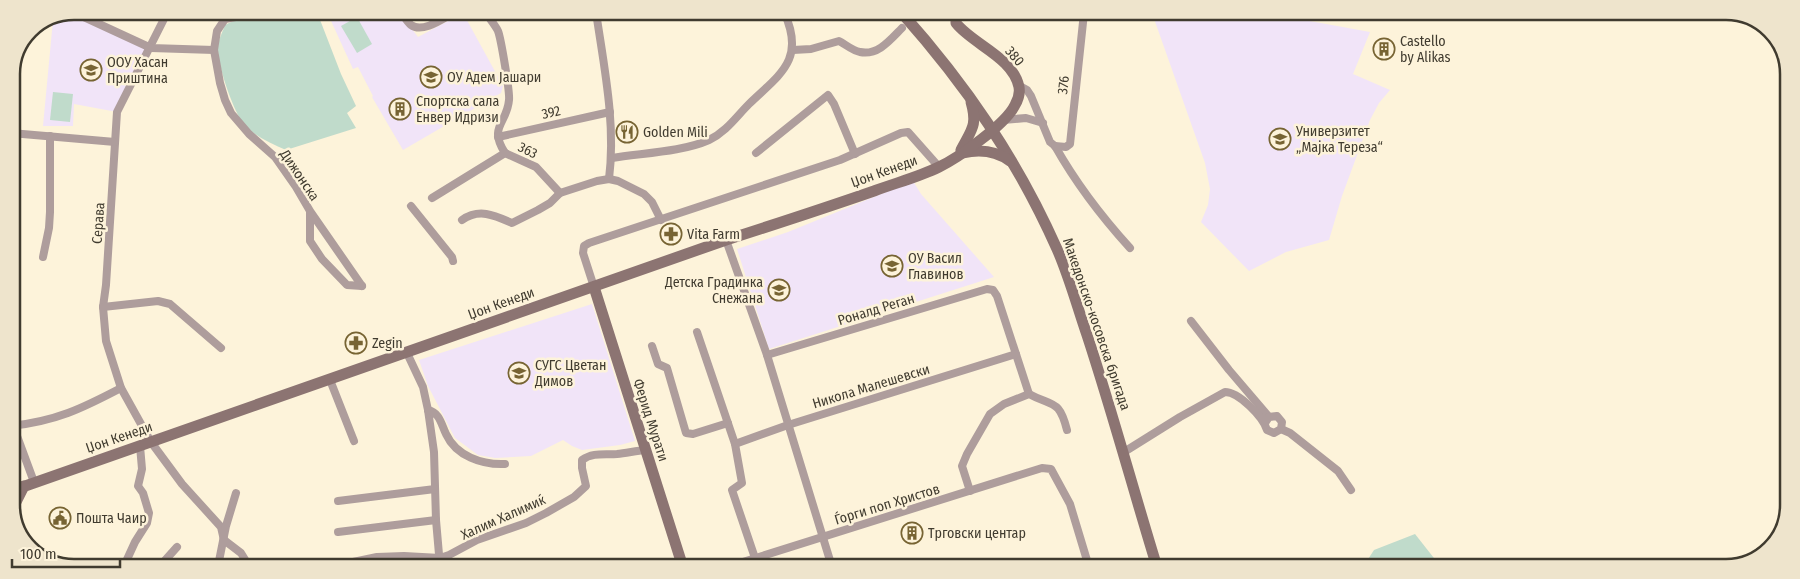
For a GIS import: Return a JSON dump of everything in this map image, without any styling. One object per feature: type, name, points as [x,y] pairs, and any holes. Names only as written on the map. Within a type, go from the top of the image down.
[{"type":"street","points":[[90,20],[151,48],[214,50],[217,30],[224,20]]},
{"type":"street","name":"Серава","points":[[164,20],[117,112],[103,307],[106,341],[121,388],[145,444],[221,527],[224,540]]},
{"type":"street","points":[[407,20],[411,25],[418,28],[426,27],[440,20]]},
{"type":"street","points":[[432,198],[505,153],[498,137],[498,129],[510,98],[498,32],[490,20]]},
{"type":"street","points":[[597,20],[610,112],[612,158],[610,179]]},
{"type":"street","points":[[612,158],[678,148],[708,140],[720,134],[780,76],[792,50],[792,32],[787,20]]},
{"type":"street","name":"Македонско-косовска бригада","points":[[908,20],[967,92],[993,129],[1033,198],[1058,250],[1104,387],[1155,559]]},
{"type":"street","name":"380","points":[[956,20],[959,28],[1003,62],[1018,85],[1019,95],[1015,106],[993,129]]},
{"type":"street","name":"376","points":[[1055,146],[1066,148],[1070,144],[1083,20]]},
{"type":"street","points":[[792,50],[811,49],[839,41],[860,52],[869,51],[881,48],[902,28]]},
{"type":"street","name":"Дижонска","points":[[214,50],[220,83],[231,113],[249,134],[275,157],[296,187],[310,212],[362,286],[347,285],[322,259],[310,241],[310,212]]},
{"type":"street","points":[[1018,85],[1027,90],[1031,96],[1050,142],[1055,146],[1079,187],[1130,248]]},
{"type":"street","points":[[959,154],[972,133],[975,123],[973,108],[967,92]]},
{"type":"street","points":[[756,153],[828,95],[837,110],[855,154]]},
{"type":"street","name":"392","points":[[498,137],[610,112]]},
{"type":"street","points":[[1003,120],[1026,118],[1043,123]]},
{"type":"street","name":"Џон Кенеди","points":[[20,488],[939,167],[993,129]]},
{"type":"street","points":[[594,287],[583,253],[586,244],[855,154],[891,137],[908,132],[939,167]]},
{"type":"street","points":[[20,134],[115,142]]},
{"type":"street","points":[[43,257],[50,212],[50,136]]},
{"type":"street","points":[[959,154],[971,151],[992,152],[1001,155],[1015,166]]},
{"type":"street","name":"363","points":[[505,153],[536,167],[560,193]]},
{"type":"street","points":[[462,220],[469,215],[486,213],[512,223],[550,203],[560,193],[597,181],[610,179],[644,194],[652,202],[661,220]]},
{"type":"street","points":[[411,206],[452,257],[453,261]]},
{"type":"street","points":[[726,240],[767,355],[830,559]]},
{"type":"street","name":"Ферид Мурати","points":[[594,287],[680,559]]},
{"type":"street","name":"Роналд Реган","points":[[767,355],[987,289],[993,290],[997,296],[1016,354]]},
{"type":"street","points":[[103,307],[158,301],[170,304],[221,348]]},
{"type":"street","points":[[1191,321],[1267,420],[1267,430],[1274,433],[1281,429]]},
{"type":"street","points":[[698,332],[735,444],[742,484],[732,490],[755,558]]},
{"type":"street","points":[[652,346],[658,364],[667,368],[686,433],[693,434],[728,423]]},
{"type":"street","points":[[407,352],[422,387],[428,410],[434,452],[436,520],[440,559]]},
{"type":"street","points":[[1016,354],[1029,394]]},
{"type":"street","name":"Никола Малешевски","points":[[735,444],[788,425],[1016,354]]},
{"type":"street","points":[[330,380],[354,441]]},
{"type":"street","points":[[20,426],[82,409],[121,388]]},
{"type":"street","points":[[1124,452],[1225,392],[1231,392],[1239,397],[1267,420]]},
{"type":"street","points":[[970,491],[962,466],[990,414],[1004,404],[1029,394],[1050,402],[1058,407],[1062,413],[1067,430]]},
{"type":"street","points":[[428,410],[435,412],[453,445],[478,462],[491,465],[505,464]]},
{"type":"street","points":[[1267,420],[1277,416],[1282,422],[1281,429]]},
{"type":"street","points":[[1281,429],[1290,433],[1338,471],[1351,490]]},
{"type":"street","points":[[127,559],[147,523],[149,513],[143,493],[138,486],[145,444]]},
{"type":"street","points":[[20,448],[29,484],[20,498]]},
{"type":"street","name":"Халим Халимиќ","points":[[444,559],[477,540],[526,523],[574,497],[586,486],[582,460],[587,457],[645,450]]},
{"type":"street","name":"Ѓорги поп Христов","points":[[752,559],[1042,468],[1051,469],[1070,504],[1087,559]]},
{"type":"street","points":[[338,501],[436,489]]},
{"type":"street","points":[[220,559],[226,526],[236,493]]},
{"type":"street","points":[[338,532],[436,520]]},
{"type":"street","points":[[224,540],[241,553],[244,559]]},
{"type":"street","points":[[166,559],[177,547]]},
{"type":"street","name":"Халим Халимиќ","points":[[367,559],[404,556],[422,559]]},
{"type":"shaded area","name":"ООУ Хасан Приштина","points":[[87,20],[145,49],[117,112],[74,104],[73,126],[43,126],[53,24],[63,21]]},
{"type":"shaded area","name":"ОУ Адем Јашари","points":[[331,20],[405,20],[418,37],[450,20],[467,20],[503,86],[501,93],[403,150],[372,97],[358,67],[353,69]]},
{"type":"shaded area","name":"Универзитет „Мајка Тереза“","points":[[1154,20],[1304,20],[1370,32],[1353,74],[1390,90],[1379,103],[1370,120],[1342,196],[1329,240],[1286,252],[1249,271],[1201,222],[1208,205],[1210,189],[1205,163]]},
{"type":"shaded area","name":"ОУ Васил Главинов","points":[[913,181],[921,194],[994,277],[769,349],[737,249],[788,232]]},
{"type":"shaded area","name":"СУГС Цветан Димов","points":[[592,304],[635,441],[582,450],[563,440],[531,456],[495,458],[478,455],[455,438],[428,386],[419,360]]},
{"type":"green space","points":[[235,20],[320,20],[341,74],[356,106],[347,113],[356,128],[286,150],[255,134],[237,114],[222,74],[218,44],[225,25]]},
{"type":"green space","points":[[352,20],[359,20],[372,44],[357,53],[341,26]]},
{"type":"green space","points":[[53,92],[73,94],[70,122],[50,120]]},
{"type":"green space","points":[[1415,534],[1435,559],[1368,559],[1374,550]]},
{"type":"place","name":"Castello by Alikas","points":[[1384,49]]},
{"type":"place","name":"ООУ Хасан Приштина","points":[[91,70]]},
{"type":"place","name":"ОУ Адем Јашари","points":[[431,77]]},
{"type":"place","name":"Спортска сала Енвер Идризи","points":[[400,109]]},
{"type":"place","name":"Golden Mili","points":[[627,132]]},
{"type":"place","name":"Универзитет „Мајка Тереза“","points":[[1280,139]]},
{"type":"place","name":"Vita Farm","points":[[671,234]]},
{"type":"place","name":"ОУ Васил Главинов","points":[[892,266]]},
{"type":"place","name":"Детска Градинка Снежана","points":[[779,290]]},
{"type":"place","name":"Zegin","points":[[356,343]]},
{"type":"place","name":"СУГС Цветан Димов","points":[[519,373]]},
{"type":"place","name":"Пошта Чаир","points":[[60,518]]},
{"type":"place","name":"Трговски центар","points":[[912,533]]}]
